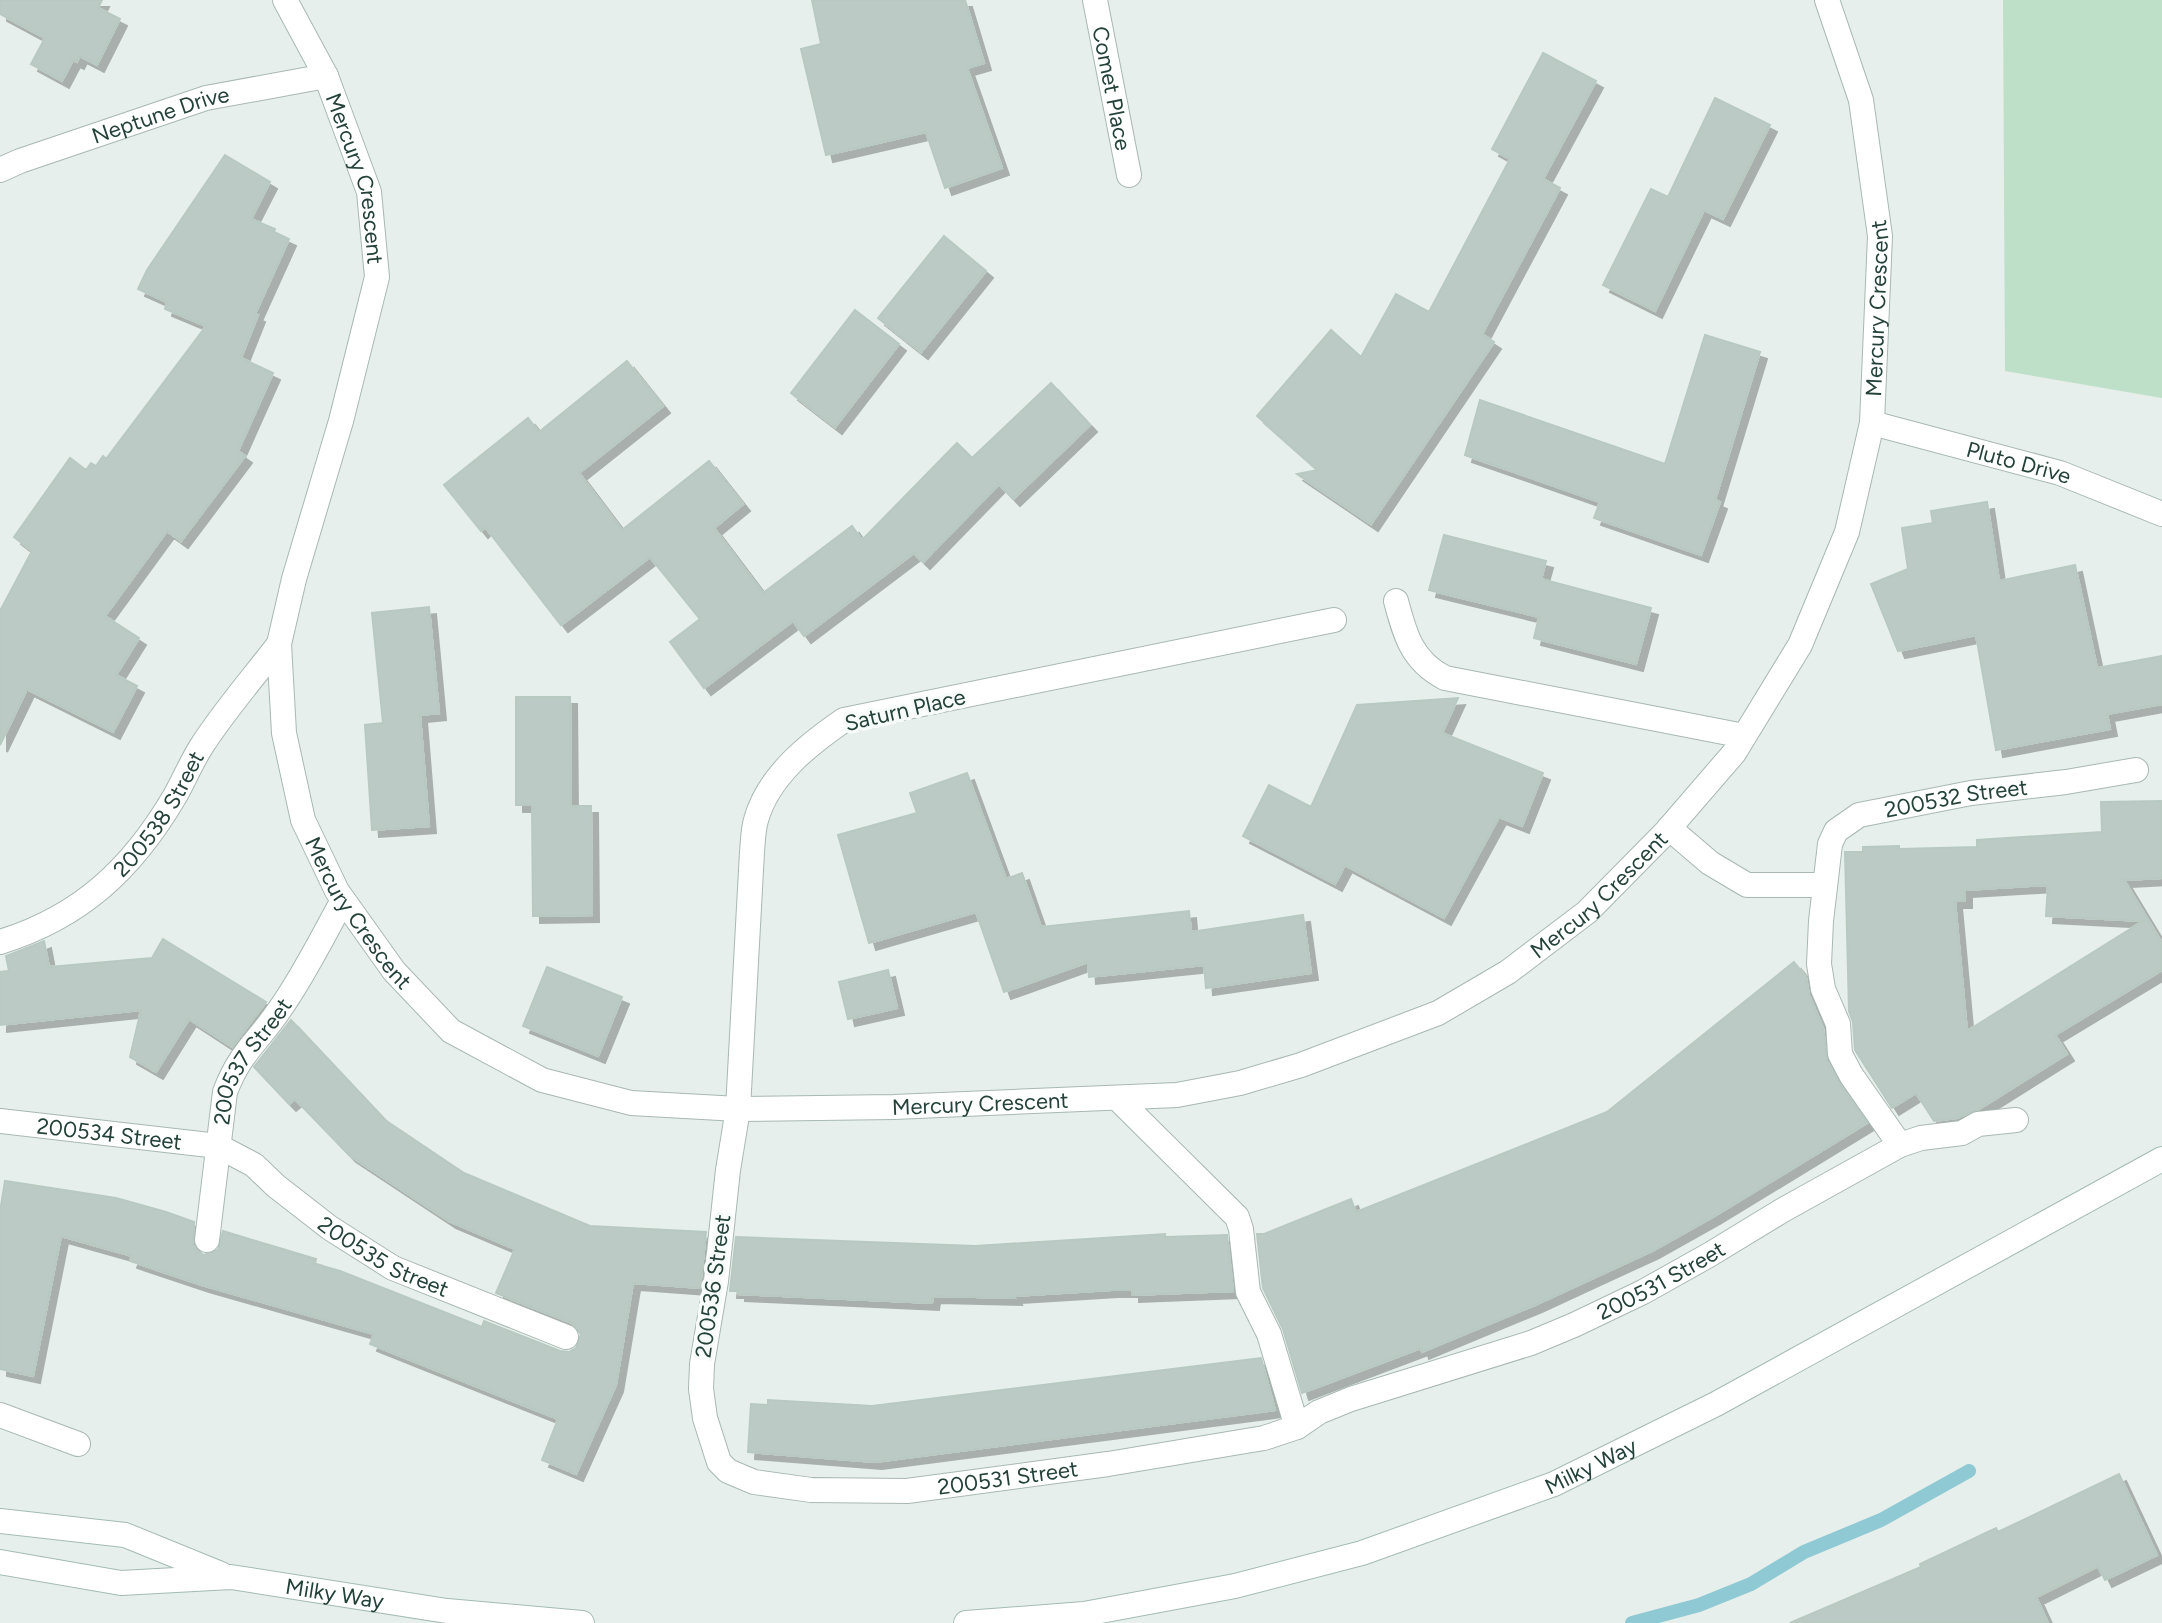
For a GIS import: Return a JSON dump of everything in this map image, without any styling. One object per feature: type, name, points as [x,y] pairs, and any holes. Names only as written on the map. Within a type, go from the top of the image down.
[{"type":"street","name":"Mercury Crescent","points":[[285,0],[326,76],[369,192],[377,277],[279,644],[284,733],[303,820],[343,900],[394,971],[451,1031],[542,1080],[631,1103],[738,1109],[1118,1099],[1177,1095],[1240,1083],[1301,1065],[1438,1013],[1508,972],[1587,912],[1669,828],[1734,753],[1800,645],[1847,532],[1872,423],[1880,236],[1861,100],[1827,0]]},
{"type":"street","name":"Comet Place","points":[[1095,0],[1129,175]]},
{"type":"street","name":"Neptune Drive","points":[[0,170],[206,98],[326,76]]},
{"type":"street","name":"Pluto Drive","points":[[1872,423],[2060,473],[2162,514]]},
{"type":"street","points":[[1396,601],[1414,654],[1432,671],[1445,678],[1744,736]]},
{"type":"street","name":"Saturn Place","points":[[738,1109],[756,818],[787,768],[811,743],[844,720],[1334,620]]},
{"type":"street","name":"200538 Street","points":[[0,942],[57,920],[89,900],[121,869],[174,798],[202,746],[279,644]]},
{"type":"street","name":"200532 Street","points":[[1900,1145],[1840,1054],[1838,1024],[1823,989],[1819,964],[1825,885],[1830,844],[1836,831],[1859,815],[1971,793],[2136,770]]},
{"type":"street","points":[[1669,828],[1710,863],[1747,885],[1825,885]]},
{"type":"street","name":"200537 Street","points":[[207,1240],[225,1092],[234,1069],[279,1010],[343,900]]},
{"type":"street","points":[[1118,1099],[1237,1217],[1248,1292],[1269,1334],[1297,1427]]},
{"type":"street","name":"200536 Street","points":[[719,1462],[705,1418],[702,1364],[738,1109]]},
{"type":"street","name":"200531 Street","points":[[719,1462],[728,1471],[754,1482],[811,1490],[907,1491],[1241,1443],[1297,1427],[1319,1412],[1351,1399],[1531,1343],[1574,1325],[1643,1292],[1900,1145],[1921,1138],[1962,1133],[1978,1124],[2016,1120]]},
{"type":"street","name":"200534 Street","points":[[0,1121],[218,1146]]},
{"type":"street","name":"200535 Street","points":[[218,1146],[254,1165],[330,1228],[393,1268],[566,1337]]},
{"type":"street","name":"Milky Way","points":[[966,1623],[1084,1614],[1235,1586],[1362,1553],[1554,1484],[1716,1404],[2162,1159]]},
{"type":"street","points":[[0,1415],[78,1444]]},
{"type":"street","name":"Milky Way","points":[[0,1521],[125,1535],[231,1577]]},
{"type":"street","name":"Milky Way","points":[[0,1562],[121,1583],[231,1577],[447,1611],[582,1623]]},
{"type":"green space","points":[[2003,0],[2162,0],[2162,398],[2005,371]]},
{"type":"building","points":[[0,0],[102,0],[98,8],[120,19],[97,65],[80,56],[77,62],[73,60],[62,81],[31,64],[45,38],[0,14]]},
{"type":"building","points":[[812,0],[965,0],[984,63],[967,68],[1002,168],[945,188],[926,132],[826,155],[801,49],[821,44]]},
{"type":"building","points":[[1543,53],[1596,81],[1543,179],[1560,188],[1482,334],[1494,342],[1371,524],[1297,474],[1318,470],[1257,416],[1331,330],[1361,357],[1396,294],[1429,312],[1510,159],[1492,149]]},
{"type":"building","points":[[1715,98],[1770,125],[1723,219],[1704,210],[1655,311],[1603,285],[1651,189],[1668,197]]},
{"type":"building","points":[[225,155],[270,182],[251,219],[289,239],[255,314],[258,315],[241,358],[273,373],[238,451],[245,456],[181,541],[167,531],[105,616],[139,638],[116,675],[137,686],[113,732],[27,689],[0,745],[0,611],[32,551],[14,537],[70,458],[86,470],[91,463],[96,466],[103,456],[106,459],[206,326],[165,309],[167,302],[138,289],[147,270]]},
{"type":"building","points":[[944,236],[986,271],[921,352],[878,318]]},
{"type":"building","points":[[855,310],[899,344],[835,427],[791,393]]},
{"type":"building","points":[[1705,335],[1760,352],[1715,500],[1720,502],[1701,555],[1594,518],[1600,502],[1465,455],[1480,400],[1665,464]]},
{"type":"building","points":[[627,361],[663,406],[579,473],[622,530],[709,461],[743,504],[714,528],[763,593],[852,526],[862,540],[957,443],[972,458],[1051,383],[1090,425],[1013,499],[999,484],[923,562],[914,553],[804,636],[793,621],[704,688],[670,642],[700,619],[650,557],[561,625],[485,527],[481,531],[444,485],[528,418],[539,432]]},
{"type":"building","points":[[1987,502],[1999,581],[2075,565],[2097,668],[2162,656],[2162,704],[2107,714],[2110,729],[1996,750],[1976,635],[1898,651],[1871,584],[1908,569],[1902,528],[1933,523],[1931,511]]},
{"type":"building","points":[[1444,535],[1546,561],[1541,579],[1651,608],[1636,664],[1534,638],[1539,617],[1429,590]]},
{"type":"building","points":[[429,607],[439,713],[420,715],[429,826],[372,830],[365,725],[383,723],[372,613]]},
{"type":"building","points":[[516,697],[570,697],[571,806],[591,806],[592,915],[533,916],[532,805],[516,805]]},
{"type":"building","points":[[1458,698],[1442,733],[1543,773],[1522,826],[1499,817],[1444,918],[1345,865],[1335,884],[1243,836],[1269,785],[1311,807],[1357,705]]},
{"type":"building","points":[[967,773],[1006,879],[1022,873],[1041,927],[1189,911],[1191,932],[1303,915],[1311,973],[1206,988],[1204,965],[1089,977],[1088,962],[1004,992],[976,912],[869,943],[838,835],[917,813],[910,793]]},
{"type":"building","points":[[2162,801],[2162,878],[2124,880],[2162,943],[2162,970],[2055,1035],[2067,1054],[1979,1109],[1957,1118],[1934,1121],[1916,1093],[1892,1108],[1855,1050],[1849,1011],[1845,852],[1863,852],[1863,847],[1977,847],[1977,840],[2102,832],[2101,802]],"holes":[[[2048,885],[2046,916],[2143,921],[1967,1031],[1955,901],[1965,901],[1965,890]]]},
{"type":"building","points":[[163,939],[266,1002],[232,1047],[189,1019],[156,1072],[130,1057],[141,1010],[0,1025],[0,972],[9,971],[6,956],[44,941],[49,967],[152,958]]},
{"type":"building","points":[[1794,962],[1806,977],[1809,995],[1823,1028],[1827,1061],[1867,1123],[1652,1251],[1535,1305],[1422,1352],[1421,1348],[1302,1393],[1283,1329],[1263,1288],[1257,1234],[1264,1234],[1351,1199],[1356,1212],[1607,1112]]},
{"type":"building","points":[[547,967],[622,997],[598,1056],[523,1026]]},
{"type":"building","points":[[888,970],[897,1008],[848,1019],[839,982]]},
{"type":"building","points":[[291,1020],[385,1120],[464,1173],[590,1226],[706,1232],[700,1288],[633,1283],[616,1385],[576,1474],[542,1460],[558,1419],[370,1344],[374,1334],[202,1285],[130,1261],[132,1256],[61,1236],[33,1376],[0,1369],[0,1212],[5,1181],[116,1198],[166,1212],[194,1222],[193,1245],[204,1255],[218,1250],[223,1231],[316,1259],[315,1264],[482,1327],[484,1321],[560,1351],[569,1352],[576,1348],[581,1334],[572,1323],[496,1293],[515,1249],[449,1221],[349,1155],[295,1099],[289,1104],[254,1067]]},
{"type":"building","points":[[1165,1234],[1165,1237],[1227,1235],[1233,1291],[1132,1295],[1132,1290],[1111,1290],[1015,1298],[933,1296],[932,1303],[738,1294],[738,1291],[730,1291],[736,1237],[975,1246]]},
{"type":"building","points":[[1261,1358],[1275,1410],[875,1462],[748,1452],[751,1404],[768,1405],[768,1400],[872,1406]]},
{"type":"building","points":[[2119,1474],[2157,1555],[2105,1580],[2098,1566],[2036,1597],[2048,1623],[1790,1623],[1921,1567],[1920,1564],[1996,1528],[1998,1532]]},
{"type":"waterway","points":[[1632,1623],[1699,1605],[1751,1584],[1804,1552],[1881,1520],[1969,1471]]}]
